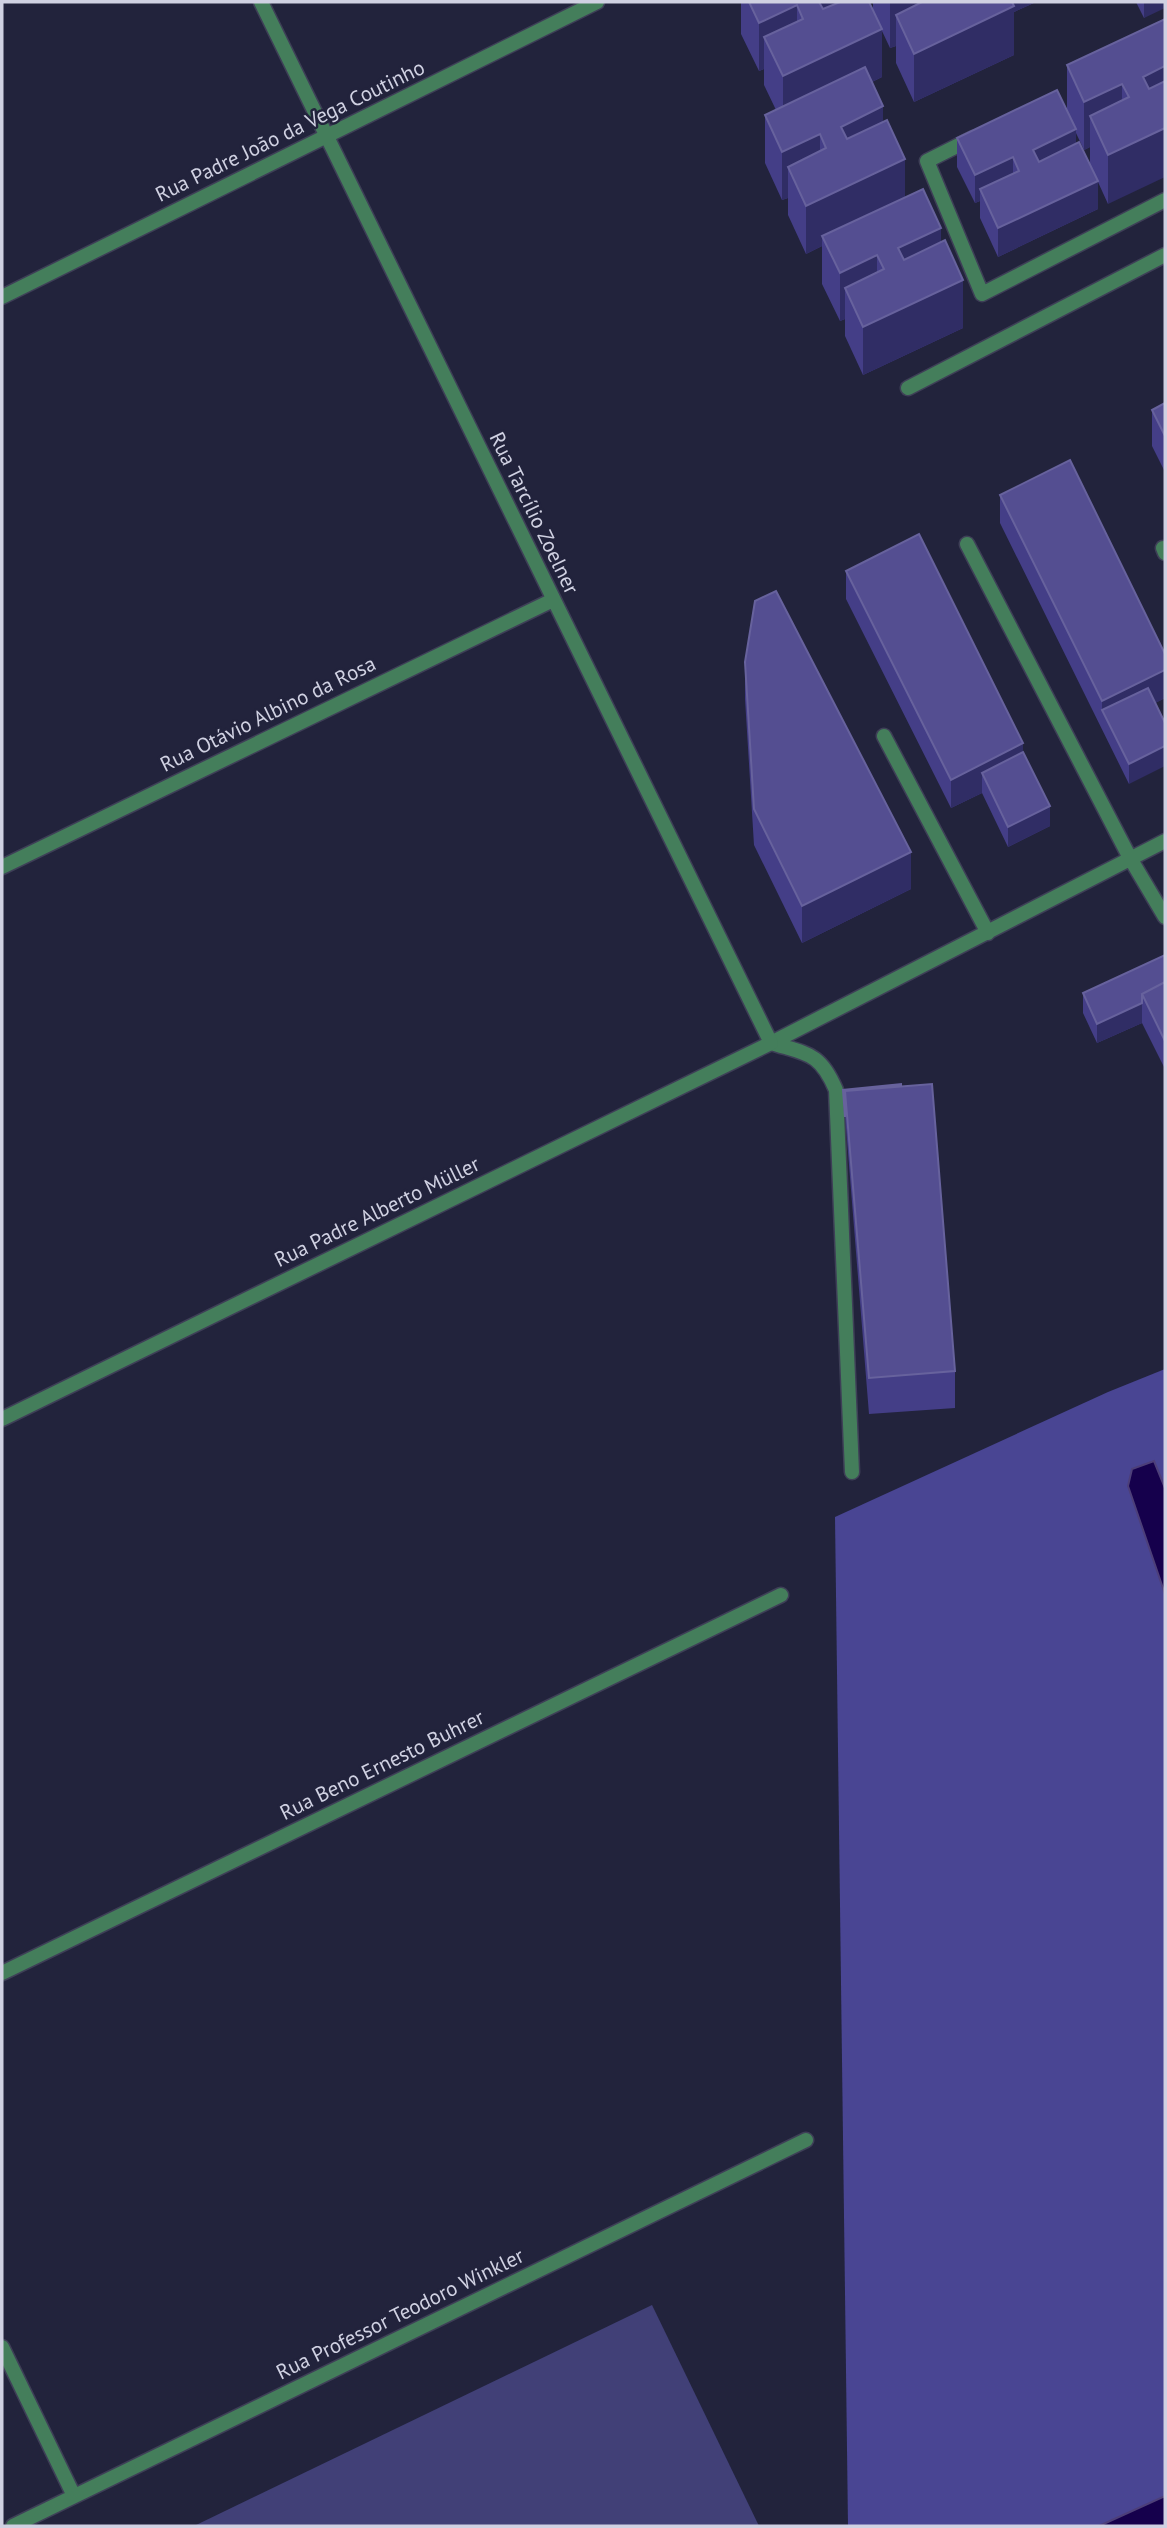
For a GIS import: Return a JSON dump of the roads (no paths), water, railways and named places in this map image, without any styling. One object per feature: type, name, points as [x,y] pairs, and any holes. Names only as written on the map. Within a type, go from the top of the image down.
[{"type":"street","name":"Rua Tarcílio Zoelner","points":[[261,2],[771,1043]]},
{"type":"street","name":"Rua Padre João da Vega Coutinho","points":[[2,297],[597,2]]},
{"type":"street","points":[[986,131],[927,161],[982,294],[1165,200]]},
{"type":"street","points":[[908,388],[1165,256]]},
{"type":"street","points":[[967,544],[1130,859],[1165,917]]},
{"type":"street","name":"Rua Otávio Albino da Rosa","points":[[2,867],[553,600]]},
{"type":"street","points":[[884,736],[988,933]]},
{"type":"street","name":"Rua Padre Alberto Müller","points":[[2,1419],[771,1043],[1165,841]]},
{"type":"street","points":[[771,1043],[814,1056],[828,1071],[836,1090],[852,1472]]},
{"type":"street","name":"Rua Beno Ernesto Buhrer","points":[[2,1973],[781,1595]]},
{"type":"street","name":"Rua Professor Teodoro Winkler","points":[[12,2526],[806,2140]]},
{"type":"street","points":[[2,2347],[74,2496]]}]
